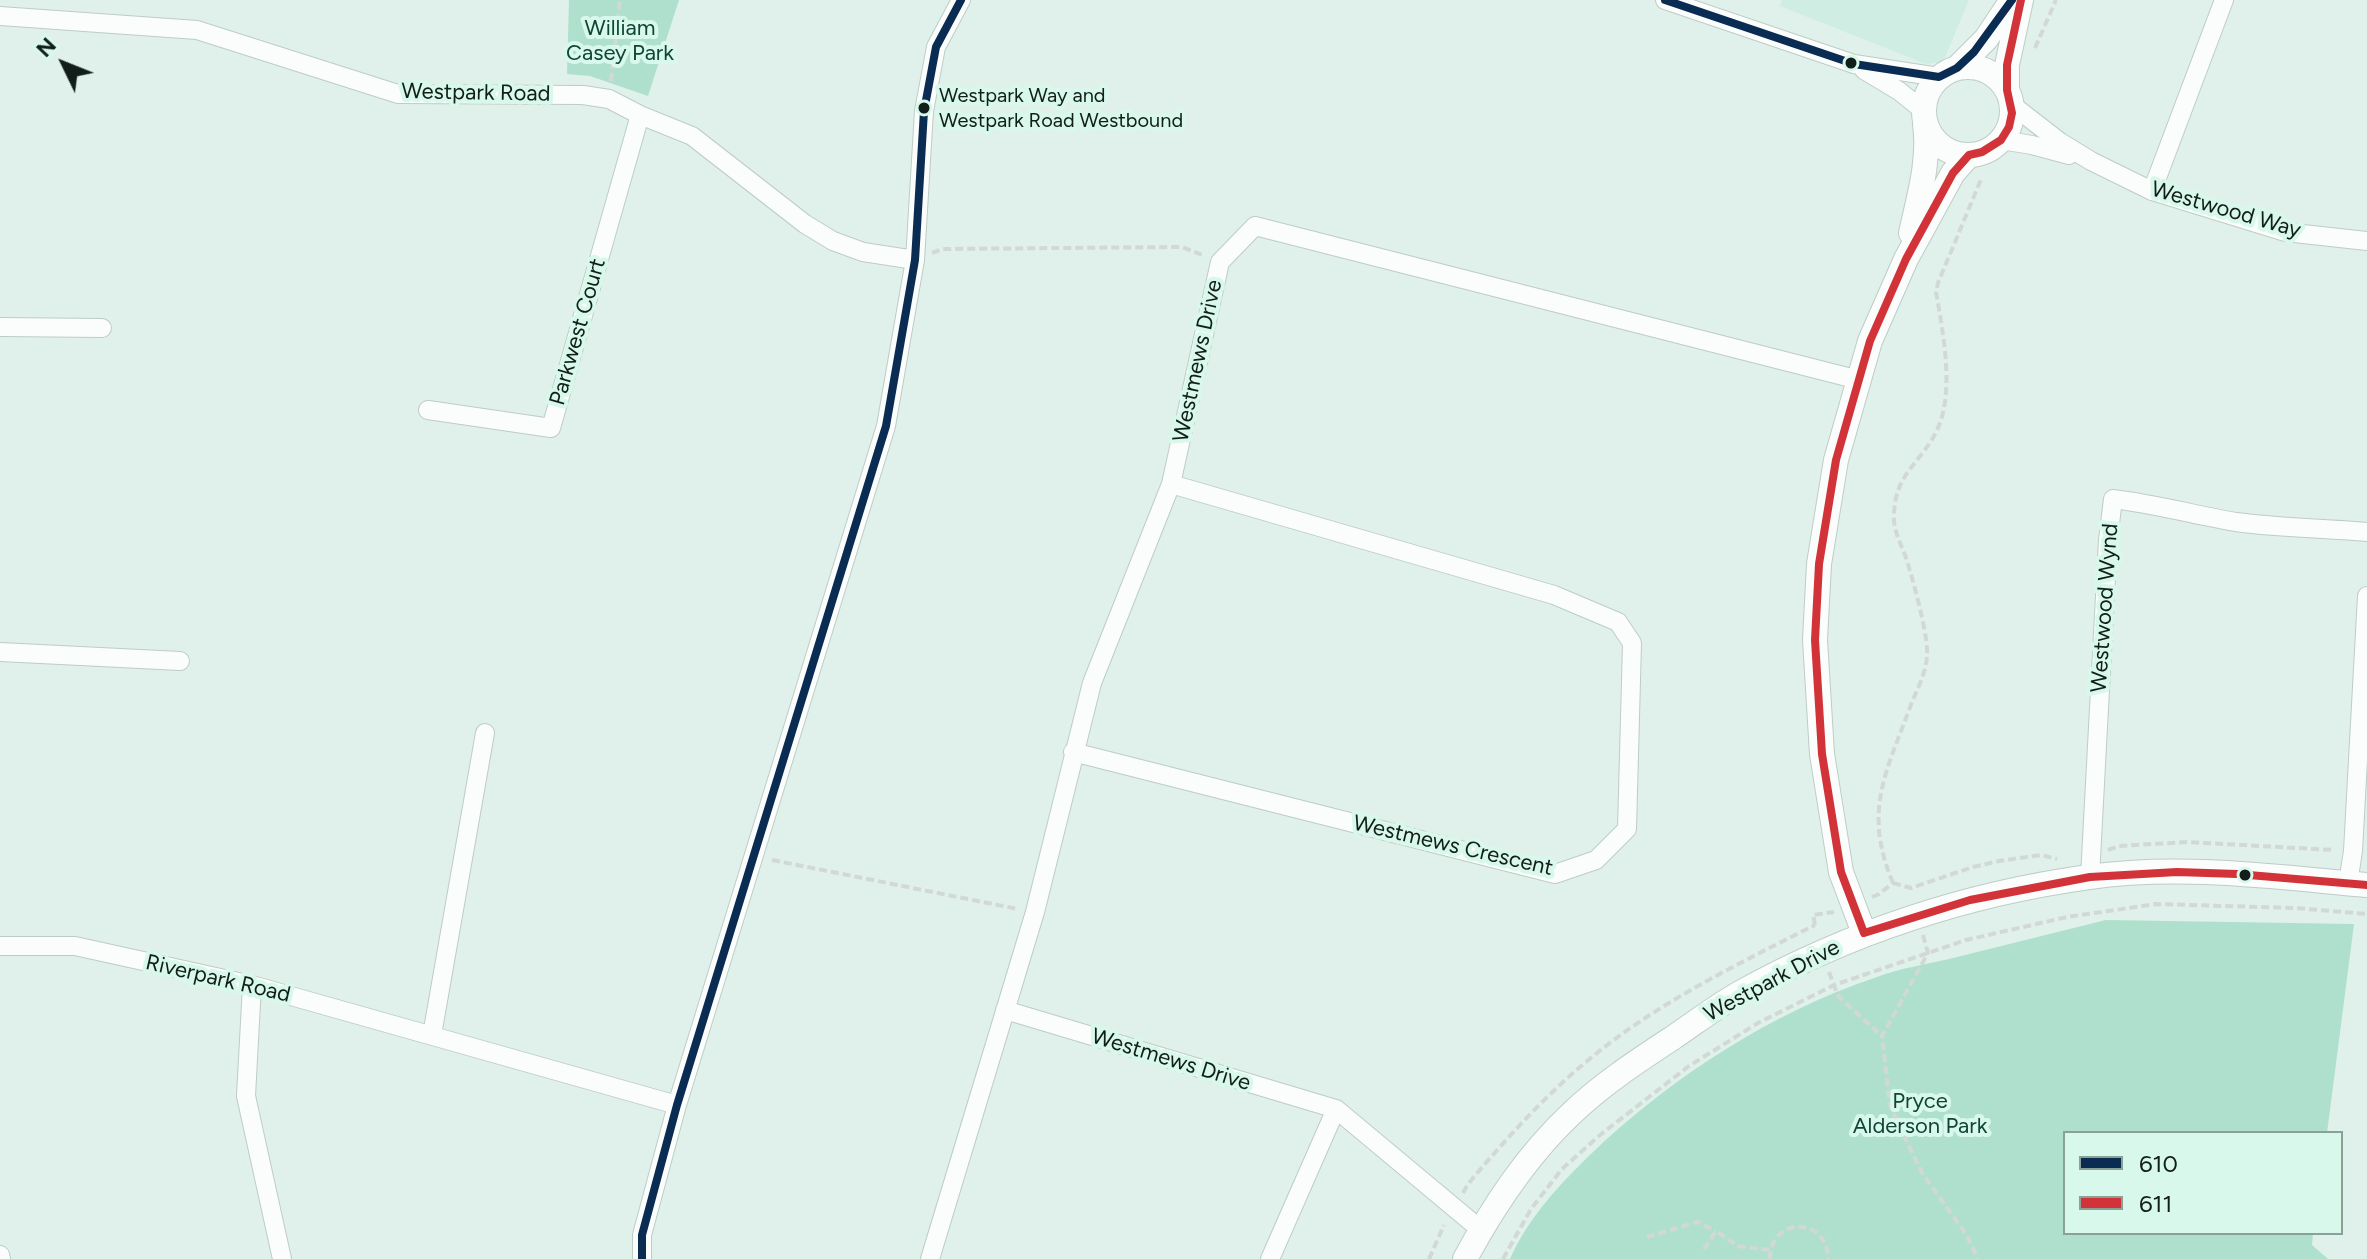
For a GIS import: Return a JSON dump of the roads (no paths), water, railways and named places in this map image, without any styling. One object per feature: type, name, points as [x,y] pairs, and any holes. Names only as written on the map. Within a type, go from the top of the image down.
[{"type":"street","points":[[642,1259],[642,1235],[677,1105],[886,426],[915,260],[924,111],[936,47],[961,0]]},
{"type":"street","points":[[1665,0],[1854,64],[1948,73],[1980,68],[1993,74],[2009,97]]},
{"type":"street","points":[[1906,259],[1926,162],[1928,146],[1924,116],[1930,88],[1986,39],[2012,0]]},
{"type":"street","points":[[1864,933],[1841,872],[1822,754],[1815,640],[1819,564],[1834,475],[1870,341],[1906,259],[1953,173],[1978,162],[1982,152],[2001,140],[2009,127],[2012,113],[2007,65],[2021,0]]},
{"type":"street","points":[[2152,191],[2224,0]]},
{"type":"street","name":"Westpark Road","points":[[0,16],[197,30],[398,94],[583,95],[609,99],[692,136],[805,224],[833,241],[863,252],[915,260]]},
{"type":"street","points":[[1854,64],[1911,100],[1924,116],[1935,141],[1947,150],[1978,162]]},
{"type":"street","name":"Westwood Way","points":[[2009,97],[2060,142],[2152,191],[2285,232],[2367,241]]},
{"type":"street","name":"Parkwest Court","points":[[428,410],[551,428],[640,115]]},
{"type":"street","name":"Westwood Way","points":[[2001,140],[2047,148],[2091,161]]},
{"type":"street","name":"Westmews Drive","points":[[930,1259],[1035,912],[1092,683],[1171,484],[1220,262],[1255,226],[1859,380]]},
{"type":"street","points":[[0,327],[102,328]]},
{"type":"street","name":"Westmews Crescent","points":[[1073,752],[1555,874],[1596,860],[1627,829],[1632,643],[1618,622],[1554,595],[1171,484]]},
{"type":"street","name":"Westwood Wynd","points":[[2090,877],[2107,556],[2113,499],[2240,522],[2367,532]]},
{"type":"street","points":[[2358,884],[2353,851],[2367,596]]},
{"type":"street","points":[[0,652],[180,661]]},
{"type":"street","points":[[432,1035],[485,733]]},
{"type":"street","name":"Westpark Drive","points":[[1465,1259],[1509,1184],[1572,1112],[1629,1067],[1738,994],[1864,933],[1970,900],[2090,877],[2177,872],[2358,884]]},
{"type":"street","name":"Riverpark Road","points":[[0,946],[75,946],[252,985],[677,1105]]},
{"type":"street","points":[[252,985],[246,1096],[282,1259]]},
{"type":"street","name":"Westmews Drive","points":[[1005,1010],[1336,1109],[1481,1230]]},
{"type":"street","points":[[1270,1259],[1336,1109]]},
{"type":"place","name":"Westpark Way and Westpark Road Westbound","points":[[924,108]]},
{"type":"park label","name":"William Casey Park","points":[[620,42]]},
{"type":"park label","name":"Pryce Alderson Park","points":[[1920,1114]]}]
